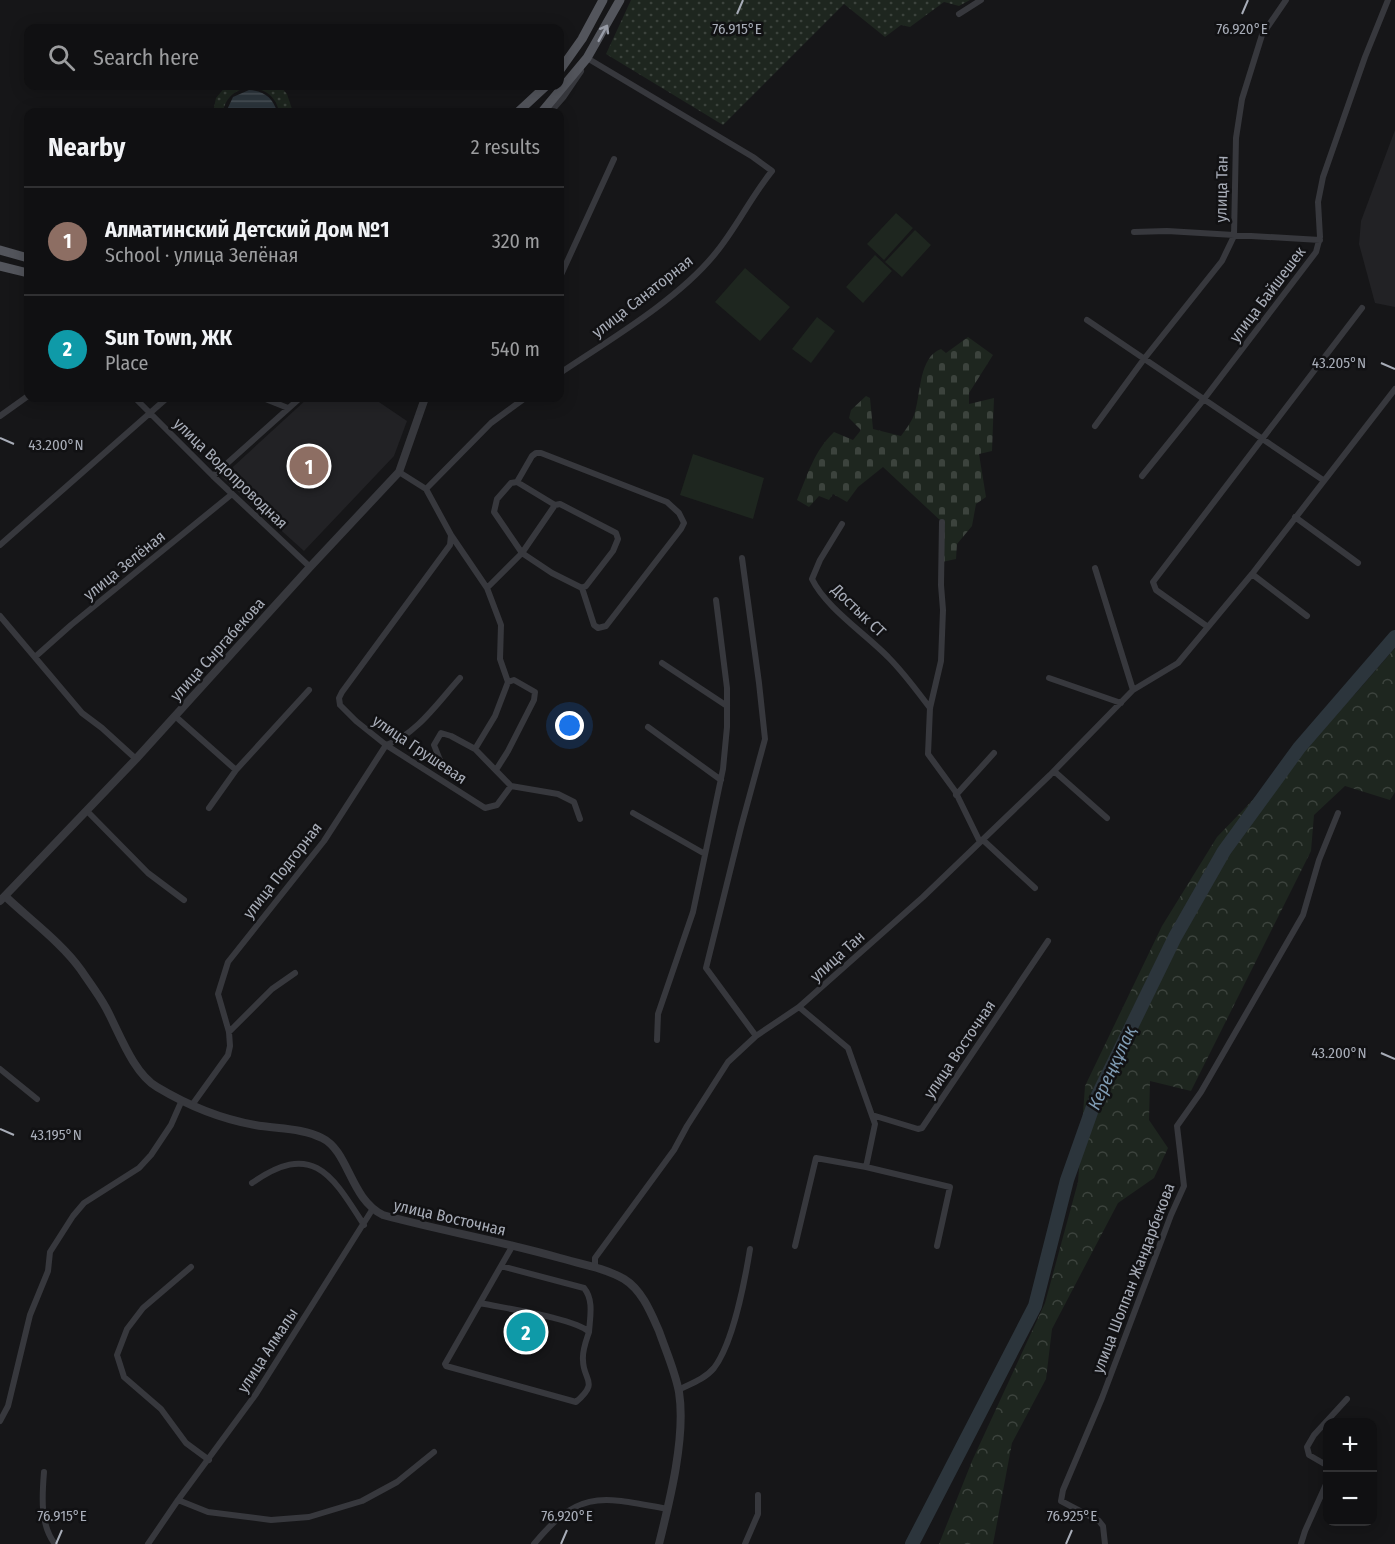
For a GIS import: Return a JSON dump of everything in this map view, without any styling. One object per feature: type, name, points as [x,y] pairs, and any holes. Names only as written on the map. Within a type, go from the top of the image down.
[{"type":"main road","points":[[564,64],[582,39],[603,0]]},
{"type":"main road","points":[[564,86],[588,58],[620,0]]},
{"type":"main road","points":[[522,108],[542,90]]},
{"type":"main road","points":[[545,108],[561,90]]},
{"type":"main road","points":[[0,250],[24,257]]},
{"type":"main road","points":[[0,266],[24,272]]},
{"type":"street","points":[[959,14],[981,0]]},
{"type":"street","name":"улица Тан","points":[[1095,426],[1144,359],[1222,261],[1234,236],[1236,138],[1242,99],[1262,34],[1286,0]]},
{"type":"street","name":"улица Байшешек","points":[[1142,476],[1316,252],[1320,240],[1318,202],[1323,177],[1388,0]]},
{"type":"street","points":[[552,108],[588,58]]},
{"type":"street","name":"улица Санаторная","points":[[564,370],[638,321],[692,278],[715,255],[772,171],[753,157],[588,58]]},
{"type":"street","points":[[564,268],[614,159]]},
{"type":"street","points":[[1134,232],[1167,231],[1320,240]]},
{"type":"street","points":[[1208,627],[1156,590],[1153,582],[1362,308]]},
{"type":"street","points":[[1087,320],[1323,480]]},
{"type":"street","name":"улица Тан","points":[[596,1268],[595,1258],[674,1150],[728,1062],[756,1036],[800,1007],[915,904],[1054,771],[1133,690],[1178,663],[1252,574],[1395,389]]},
{"type":"street","points":[[0,416],[24,399]]},
{"type":"street","name":"улица Водопроводная","points":[[139,402],[213,476],[310,567]]},
{"type":"street","points":[[0,545],[162,402]]},
{"type":"street","points":[[273,402],[288,408]]},
{"type":"street","points":[[213,476],[295,402]]},
{"type":"street","name":"улица Сыргабекова","points":[[2,898],[136,759],[399,472],[424,402]]},
{"type":"street","points":[[426,489],[491,423],[520,402]]},
{"type":"street","points":[[517,482],[532,456],[541,453],[667,502],[679,513],[684,523],[681,530],[606,626],[598,628],[594,625],[582,588],[552,573],[522,553],[494,512],[497,499],[511,483],[517,482],[555,505],[560,504],[616,534],[618,539],[613,551],[582,588]]},
{"type":"street","points":[[399,472],[426,489],[450,535],[487,588],[501,625],[500,659],[508,682],[495,716],[474,749]]},
{"type":"street","name":"улица Зелёная","points":[[35,657],[232,494]]},
{"type":"street","points":[[487,588],[522,553],[555,505]]},
{"type":"street","points":[[1295,517],[1358,563]]},
{"type":"street","points":[[942,522],[941,661],[930,708],[928,754],[957,795],[981,841],[1035,888]]},
{"type":"street","name":"Достык СТ","points":[[842,524],[820,560],[812,579],[816,588],[888,657],[930,708]]},
{"type":"street","name":"улица Грушевая","points":[[450,535],[450,545],[398,613],[339,698],[340,705],[386,745],[485,808],[497,805],[512,786]]},
{"type":"street","points":[[742,558],[765,739],[706,968],[756,1036]]},
{"type":"street","points":[[1095,567],[1133,690]]},
{"type":"street","points":[[1252,574],[1307,616]]},
{"type":"street","points":[[657,1040],[658,1014],[693,912],[720,780],[727,727],[727,687],[716,600]]},
{"type":"street","points":[[0,616],[82,713],[136,759]]},
{"type":"street","points":[[662,663],[727,706]]},
{"type":"street","name":"улица Подгорная","points":[[192,1105],[228,1055],[229,1032],[218,994],[228,962],[324,841],[386,745],[410,730],[430,712],[460,678]]},
{"type":"street","points":[[1049,678],[1121,702]]},
{"type":"street","points":[[496,770],[508,751],[536,692],[514,680],[508,682]]},
{"type":"street","points":[[209,808],[236,770],[309,690]]},
{"type":"street","points":[[175,716],[236,770]]},
{"type":"street","points":[[648,727],[720,780]]},
{"type":"street","points":[[440,760],[434,745],[441,733],[474,749],[512,786],[558,794],[573,802],[580,819]]},
{"type":"street","points":[[957,795],[994,753]]},
{"type":"street","points":[[1054,771],[1107,818]]},
{"type":"street","points":[[87,811],[148,873],[184,900]]},
{"type":"street","points":[[633,813],[705,854]]},
{"type":"street","name":"улица Шолпан Жандарбекова","points":[[1105,1544],[1103,1526],[1099,1521],[1061,1502],[1063,1490],[1102,1398],[1184,1186],[1177,1126],[1201,1092],[1303,915],[1319,860],[1338,813]]},
{"type":"street","name":"улица Восточная","points":[[2,898],[74,961],[104,1005],[142,1074],[157,1087],[222,1117],[323,1138],[339,1155],[359,1194],[372,1210],[396,1219],[513,1245],[596,1268],[623,1278],[646,1305],[656,1324],[678,1390]]},
{"type":"street","name":"улица Восточная","points":[[872,1115],[918,1129],[922,1128],[1048,941]]},
{"type":"street","points":[[229,1032],[272,989],[295,973]]},
{"type":"street","points":[[800,1007],[848,1048],[875,1124],[866,1167]]},
{"type":"street","points":[[0,1069],[37,1099]]},
{"type":"street","points":[[0,1421],[8,1406],[30,1315],[48,1271],[50,1252],[84,1203],[139,1168],[171,1125],[182,1100]]},
{"type":"street","points":[[795,1246],[816,1158],[950,1187],[937,1246]]},
{"type":"street","points":[[252,1183],[270,1170],[294,1163],[314,1166],[337,1183],[363,1225]]},
{"type":"street","name":"улица Алмалы","points":[[148,1544],[256,1394],[372,1210]]},
{"type":"street","points":[[501,1266],[584,1288],[589,1294],[591,1306],[589,1332],[582,1357],[583,1367],[589,1377],[588,1388],[584,1396],[576,1402],[448,1368],[445,1364],[480,1303],[501,1266],[513,1245]]},
{"type":"street","points":[[659,1544],[668,1509],[679,1435],[678,1390],[708,1374],[720,1357],[737,1309],[750,1249]]},
{"type":"street","points":[[190,1267],[143,1308],[127,1329],[117,1355],[124,1377],[161,1409],[186,1443],[209,1460]]},
{"type":"street","points":[[480,1303],[579,1325],[589,1332]]},
{"type":"street","points":[[1330,1418],[1347,1399]]},
{"type":"street","points":[[1323,1425],[1307,1447],[1309,1455],[1323,1463]]},
{"type":"street","points":[[178,1500],[208,1512],[271,1520],[309,1517],[362,1501],[397,1482],[434,1452]]},
{"type":"street","points":[[44,1472],[42,1498],[45,1522],[55,1544]]},
{"type":"street","points":[[1301,1544],[1323,1491]]},
{"type":"street","points":[[745,1544],[758,1514],[758,1495]]},
{"type":"street","points":[[534,1544],[550,1524],[572,1507],[592,1500],[607,1499],[668,1509]]},
{"type":"shaded area","points":[[249,90],[259,92],[267,96],[275,108],[228,108],[233,97]]},
{"type":"shaded area","points":[[1395,130],[1395,307],[1375,303],[1359,244],[1361,221]]},
{"type":"shaded area","points":[[304,402],[379,402],[407,421],[394,456],[304,551],[222,477]]},
{"type":"green space","points":[[631,0],[970,0],[959,6],[944,2],[910,27],[901,25],[885,37],[844,4],[723,125],[606,54]]},
{"type":"green space","points":[[223,90],[242,90],[233,94],[225,108],[214,108],[216,98]]},
{"type":"green space","points":[[260,90],[284,90],[292,108],[277,108],[269,94]]},
{"type":"green space","points":[[896,213],[913,228],[884,260],[867,244]]},
{"type":"green space","points":[[915,230],[931,245],[902,277],[885,262]]},
{"type":"green space","points":[[875,255],[892,271],[863,303],[846,287]]},
{"type":"green space","points":[[745,268],[790,307],[760,341],[715,302]]},
{"type":"green space","points":[[817,317],[835,331],[811,363],[792,349]]},
{"type":"green space","points":[[968,337],[993,355],[969,393],[969,404],[994,398],[992,451],[979,454],[986,497],[976,504],[972,526],[957,544],[956,559],[942,562],[942,522],[883,467],[858,487],[847,502],[833,494],[829,500],[819,496],[809,507],[797,500],[812,464],[827,439],[834,432],[853,440],[861,430],[849,418],[851,410],[866,396],[870,398],[873,429],[901,436],[914,415],[928,359],[941,349],[946,353]]},
{"type":"green space","points":[[693,454],[764,478],[753,519],[680,495]]},
{"type":"green space","points":[[1395,648],[1395,792],[1390,800],[1345,786],[1314,815],[1311,851],[1191,1091],[1150,1081],[1149,1120],[1168,1148],[1154,1178],[1118,1203],[1052,1329],[1046,1379],[1012,1443],[993,1544],[939,1544],[972,1461],[1045,1303],[1078,1182],[1085,1086],[1162,926],[1217,837],[1356,693]]},
{"type":"waterway","name":"Кереңқұлақ","points":[[912,1544],[1035,1306],[1067,1180],[1095,1101],[1175,937],[1224,851],[1299,748],[1395,637]]},
{"type":"place","name":"Алматинский Детский Дом №1","points":[[309,466]]},
{"type":"place","name":"Sun Town, ЖК","points":[[526,1332]]}]
